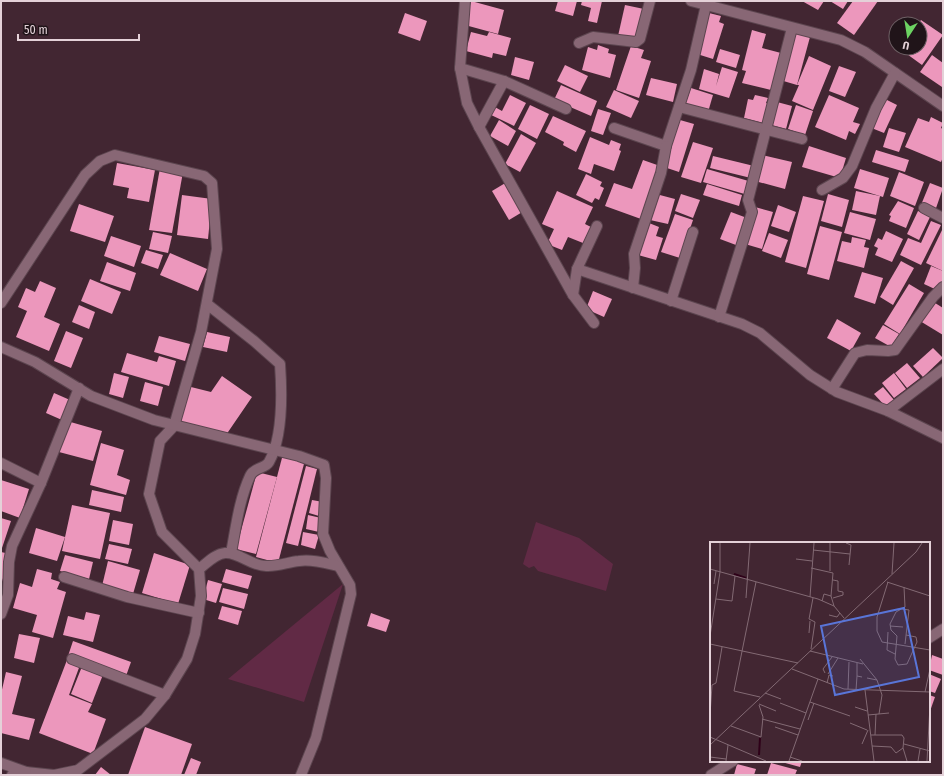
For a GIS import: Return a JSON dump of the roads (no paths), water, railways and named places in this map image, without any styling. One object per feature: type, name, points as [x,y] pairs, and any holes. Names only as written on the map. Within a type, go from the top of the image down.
[{"type":"street","points":[[465,1],[460,68],[467,103],[573,295],[594,323]]},
{"type":"street","points":[[578,43],[593,37],[636,42],[640,39],[650,1]]},
{"type":"street","points":[[691,1],[841,40],[866,52],[943,106]]},
{"type":"street","points":[[633,288],[635,268],[634,254],[661,173],[666,146],[691,70],[706,5]]},
{"type":"street","points":[[719,317],[752,212],[748,200],[792,28]]},
{"type":"street","points":[[460,68],[504,81],[566,109]]},
{"type":"street","points":[[822,190],[843,178],[852,166],[876,108],[895,73]]},
{"type":"street","points":[[479,127],[504,81]]},
{"type":"street","points":[[679,108],[802,139]]},
{"type":"street","points":[[614,128],[666,146]]},
{"type":"street","points":[[1,303],[85,175],[100,162],[115,155],[204,176],[212,182],[217,249],[207,304],[201,332],[174,426],[160,441],[149,494],[162,532],[199,569],[202,596],[195,634],[187,659],[165,695],[144,719],[78,770],[54,775],[26,772],[1,763]]},
{"type":"street","points":[[924,208],[943,218]]},
{"type":"street","points":[[573,295],[577,269],[597,226]]},
{"type":"street","points":[[671,301],[693,232]]},
{"type":"street","points":[[577,269],[742,324],[760,333],[810,375],[832,389],[888,411],[943,438]]},
{"type":"street","points":[[832,389],[855,353],[867,350],[895,350],[933,297],[943,287]]},
{"type":"street","points":[[207,304],[254,341],[280,364],[282,396],[274,450],[268,463],[251,473],[245,486],[231,553]]},
{"type":"street","points":[[1,347],[35,362],[91,396],[174,426],[274,450],[324,465],[326,478],[323,534],[338,566],[350,585],[351,594],[316,738],[301,775]]},
{"type":"street","points":[[888,411],[943,369]]},
{"type":"street","points":[[1,614],[8,595],[9,562],[12,546],[41,483],[79,388]]},
{"type":"street","points":[[1,463],[41,483]]},
{"type":"street","points":[[199,569],[219,554],[231,553],[252,564],[266,566],[300,560],[318,561],[338,566]]},
{"type":"street","points":[[64,577],[127,597],[199,613]]},
{"type":"street","points":[[930,637],[943,629]]},
{"type":"street","points":[[72,659],[165,695]]},
{"type":"street","points":[[711,775],[731,762]]},
{"type":"street","points":[[12,775],[26,772]]}]
